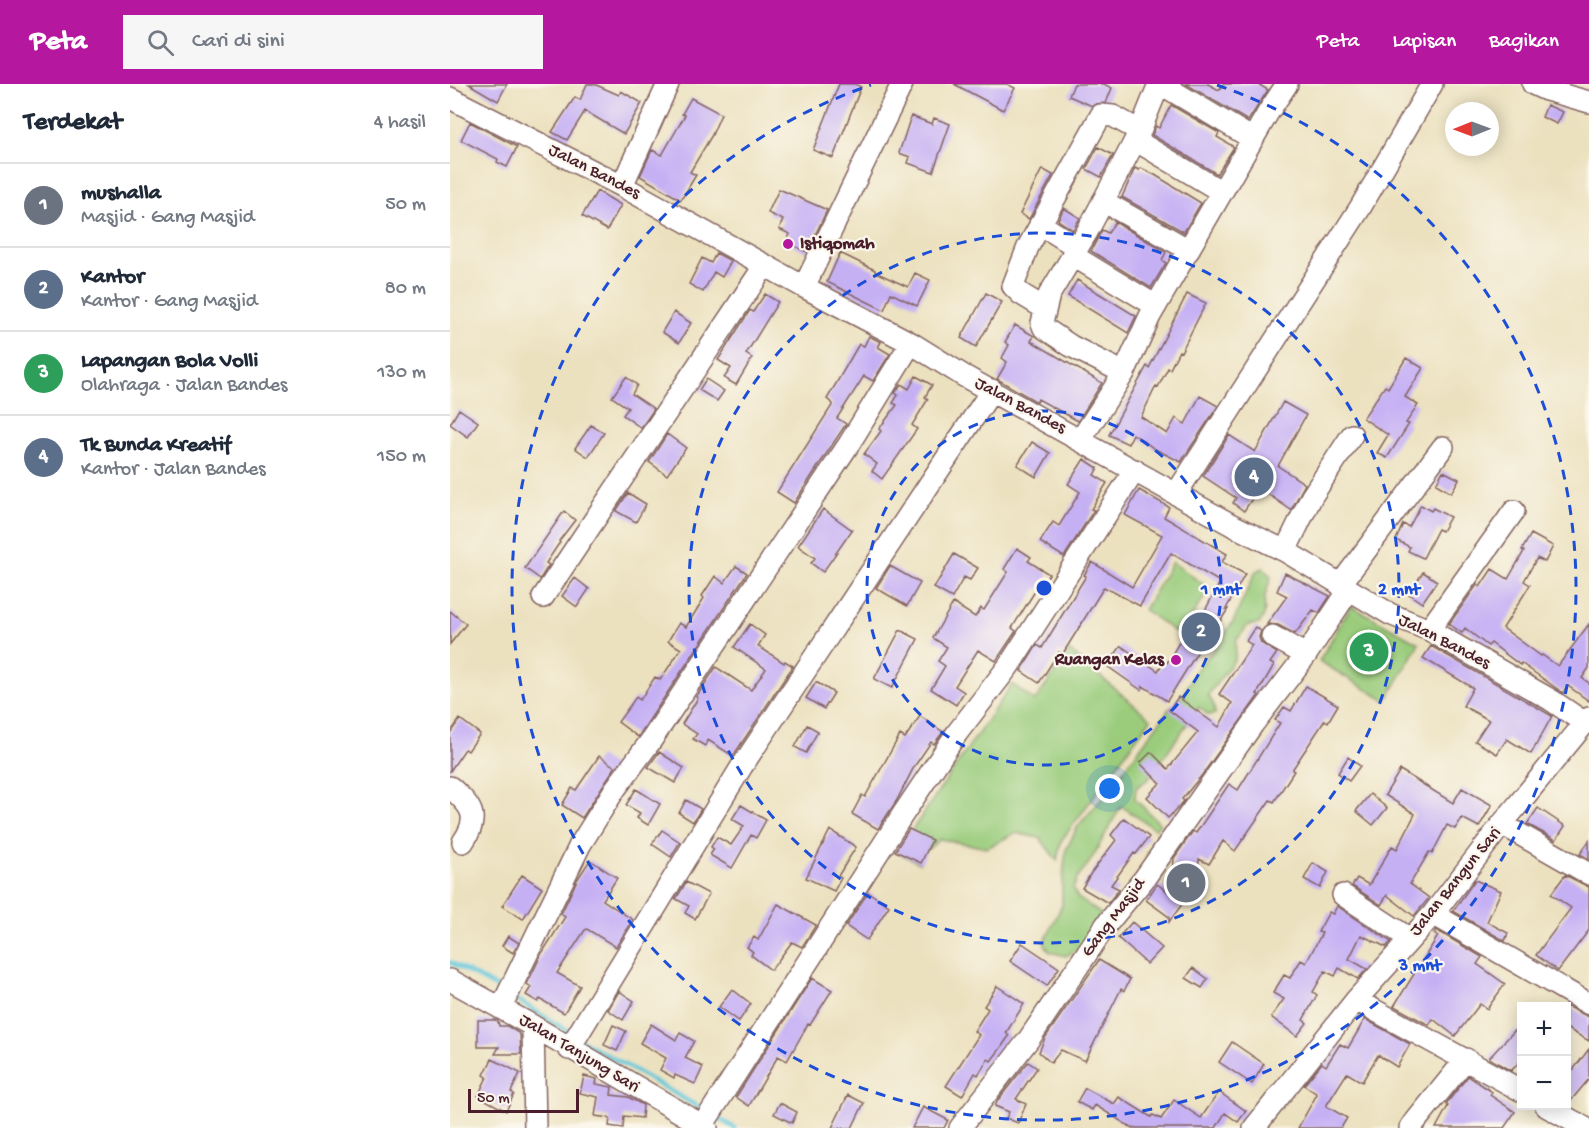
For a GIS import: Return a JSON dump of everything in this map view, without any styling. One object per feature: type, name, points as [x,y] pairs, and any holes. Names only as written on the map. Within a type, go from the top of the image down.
[{"type":"street","points":[[450,96],[452,84]]},
{"type":"street","points":[[622,186],[668,84]]},
{"type":"street","points":[[804,287],[902,84]]},
{"type":"street","points":[[1124,373],[1071,346],[1044,328],[1042,323],[1049,295],[1138,136],[1160,84],[1253,139]]},
{"type":"street","points":[[1081,439],[1124,373],[1155,306],[1287,84]]},
{"type":"street","points":[[1176,494],[1360,208],[1432,84]]},
{"type":"street","points":[[1533,84],[1582,96]]},
{"type":"street","name":"Jalan Bandes","points":[[450,96],[622,186],[804,287],[911,343],[964,376],[1081,439],[1176,494],[1285,551],[1390,614],[1429,630],[1587,720]]},
{"type":"street","points":[[1044,308],[1021,294],[1013,286],[1028,247],[1101,115],[1113,116],[1138,136],[1222,192]]},
{"type":"street","points":[[1103,201],[1189,250]]},
{"type":"street","points":[[1040,224],[1155,306]]},
{"type":"street","points":[[543,597],[765,264]]},
{"type":"street","points":[[505,1004],[586,836],[615,789],[650,742],[849,444],[911,343]]},
{"type":"street","points":[[572,1044],[742,766],[992,390]]},
{"type":"street","points":[[1285,551],[1312,496],[1352,435]]},
{"type":"street","name":"Gang Masjid","points":[[960,1128],[1029,1039],[1106,925],[1144,879],[1253,724],[1306,655],[1345,587],[1443,447]]},
{"type":"street","points":[[702,1123],[903,814],[957,734],[1008,667],[1135,470]]},
{"type":"street","points":[[1429,630],[1514,511]]},
{"type":"street","points":[[1272,636],[1306,655]]},
{"type":"street","name":"Jalan Bangun Sari","points":[[1254,1128],[1356,1000],[1433,914],[1502,824],[1587,720]]},
{"type":"street","points":[[450,787],[466,804],[473,818],[471,830],[463,842]]},
{"type":"street","points":[[1502,824],[1589,874]]},
{"type":"street","points":[[1343,895],[1410,939]]},
{"type":"street","points":[[1433,914],[1589,1004]]},
{"type":"street","name":"Jalan Tanjung Sari","points":[[450,980],[505,1004],[533,1026],[572,1044],[702,1123]]},
{"type":"street","points":[[1356,1000],[1517,1089]]},
{"type":"street","points":[[533,1026],[535,1128]]},
{"type":"street","points":[[1410,1128],[1466,1059]]},
{"type":"street","points":[[1553,1110],[1585,1128]]},
{"type":"green space","points":[[1172,562],[1210,589],[1179,635],[1144,610]]},
{"type":"green space","points":[[1263,568],[1271,577],[1265,596],[1265,610],[1259,624],[1248,625],[1236,641],[1235,659],[1208,695],[1214,705],[1215,714],[1208,715],[1199,707],[1148,779],[1136,788],[1135,799],[1160,824],[1155,829],[1121,806],[1073,889],[1078,898],[1101,914],[1081,947],[1066,956],[1050,952],[1044,943],[1062,905],[1066,850],[1078,826],[1107,793],[1169,709],[1181,698],[1197,669],[1217,646],[1234,620],[1256,571]]},
{"type":"green space","points":[[1351,606],[1419,643],[1386,701],[1319,661]]},
{"type":"green space","points":[[1070,651],[1151,719],[1061,841],[1057,861],[1040,838],[1015,833],[987,848],[940,839],[922,854],[919,863],[897,852],[1012,684],[1035,701]]},
{"type":"building","points":[[469,84],[507,84],[498,101]]},
{"type":"building","points":[[587,84],[594,84],[619,95],[621,91],[642,103],[624,134],[585,111],[567,140],[552,132],[575,97],[580,100]]},
{"type":"building","points":[[839,84],[855,84],[861,87],[833,158],[813,150]]},
{"type":"building","points":[[954,84],[1007,84],[1015,88],[1003,110]]},
{"type":"building","points":[[1074,84],[1104,84],[1112,88],[1106,103],[1092,106],[1069,96]]},
{"type":"building","points":[[1186,84],[1208,84],[1219,90],[1223,84],[1258,84],[1268,90],[1248,121]]},
{"type":"building","points":[[691,98],[721,114],[712,135],[690,172],[696,175],[681,200],[640,176],[652,150],[662,155],[685,115],[682,114]]},
{"type":"building","points":[[1171,105],[1219,133],[1217,137],[1234,147],[1217,174],[1152,135],[1156,126],[1159,128]]},
{"type":"building","points":[[1547,105],[1563,112],[1557,124],[1542,117]]},
{"type":"building","points":[[911,116],[932,124],[934,118],[950,124],[933,172],[908,163],[910,157],[899,153]]},
{"type":"building","points":[[470,122],[517,147],[507,167],[497,162],[498,159],[461,140]]},
{"type":"building","points":[[1098,147],[1113,155],[1101,177],[1086,169]]},
{"type":"building","points":[[1135,168],[1139,170],[1141,168],[1155,175],[1201,203],[1184,232],[1122,197]]},
{"type":"building","points":[[1042,169],[1053,175],[1029,219],[1020,214]]},
{"type":"building","points":[[779,189],[827,210],[807,252],[786,242],[790,234],[779,229],[783,220],[768,213]]},
{"type":"building","points":[[597,191],[621,205],[607,230],[582,216]]},
{"type":"building","points":[[1064,208],[1080,218],[1073,230],[1058,220]]},
{"type":"building","points":[[1115,222],[1166,252],[1162,260],[1166,263],[1151,288],[1091,251],[1102,230],[1108,233]]},
{"type":"building","points":[[716,253],[731,261],[722,277],[714,272],[703,292],[689,284],[702,258],[711,263]]},
{"type":"building","points":[[840,253],[908,287],[915,273],[930,280],[917,306],[891,293],[884,310],[827,282]]},
{"type":"building","points":[[1077,280],[1136,316],[1128,333],[1068,296]]},
{"type":"building","points":[[986,293],[1002,302],[976,347],[961,338]]},
{"type":"building","points":[[765,294],[778,302],[746,354],[752,358],[736,385],[724,378],[731,368],[718,360],[750,310],[753,312]]},
{"type":"building","points":[[1187,294],[1206,303],[1181,352],[1179,351],[1158,387],[1156,386],[1141,417],[1167,434],[1176,418],[1185,424],[1200,396],[1218,406],[1181,462],[1155,449],[1133,434],[1128,444],[1109,435],[1147,366],[1149,368]]},
{"type":"building","points":[[674,312],[691,323],[679,343],[662,332]]},
{"type":"building","points":[[1015,325],[1034,336],[1031,341],[1102,383],[1078,421],[1038,399],[1037,402],[997,379],[1007,362],[1002,358],[1009,345],[1005,342]]},
{"type":"building","points":[[869,336],[881,342],[878,347],[890,354],[873,381],[864,376],[837,418],[846,424],[794,503],[777,492],[833,404],[827,399],[859,344],[864,346]]},
{"type":"building","points":[[1406,358],[1423,368],[1405,397],[1418,405],[1406,423],[1409,424],[1387,458],[1377,453],[1388,435],[1363,418],[1385,386],[1388,388]]},
{"type":"building","points":[[916,376],[932,385],[925,397],[928,399],[912,425],[917,429],[882,479],[872,471],[877,464],[864,454],[897,405],[893,403],[898,395],[895,393],[901,384],[909,389]]},
{"type":"building","points":[[626,377],[637,385],[632,394],[654,409],[641,428],[623,415],[628,408],[612,397]]},
{"type":"building","points":[[706,379],[724,391],[717,401],[699,390]]},
{"type":"building","points":[[1283,402],[1306,415],[1278,466],[1305,484],[1291,510],[1259,488],[1244,511],[1233,503],[1236,498],[1203,476],[1229,435],[1255,452]]},
{"type":"building","points":[[459,409],[478,422],[468,437],[450,424]]},
{"type":"building","points":[[591,425],[604,433],[588,457],[575,448]]},
{"type":"building","points":[[667,434],[686,448],[667,475],[649,462]]},
{"type":"building","points":[[1032,442],[1050,453],[1036,477],[1017,465]]},
{"type":"building","points":[[1084,459],[1098,468],[1094,475],[1107,483],[1091,509],[1094,510],[1064,557],[1040,542],[1053,522],[1059,526],[1080,492],[1068,484]]},
{"type":"building","points":[[1443,471],[1459,479],[1451,493],[1436,484]]},
{"type":"building","points":[[1139,490],[1169,507],[1164,517],[1227,554],[1222,562],[1245,574],[1226,609],[1228,609],[1205,645],[1203,643],[1167,701],[1143,686],[1141,690],[1107,666],[1121,646],[1158,671],[1164,661],[1167,663],[1184,634],[1186,636],[1198,619],[1200,620],[1220,582],[1171,553],[1140,606],[1104,587],[1062,655],[1059,652],[1039,683],[1021,671],[1037,645],[1042,648],[1086,576],[1084,575],[1092,562],[1132,587],[1162,535],[1125,515]]},
{"type":"building","points":[[628,493],[646,504],[636,522],[616,511]]},
{"type":"building","points":[[1421,505],[1431,511],[1433,508],[1450,517],[1442,531],[1438,529],[1423,558],[1408,551],[1410,547],[1396,540],[1403,524],[1409,527]]},
{"type":"building","points":[[823,509],[852,530],[823,572],[811,563],[815,558],[798,546]]},
{"type":"building","points":[[564,511],[575,520],[559,541],[540,579],[525,568]]},
{"type":"building","points":[[1531,534],[1553,546],[1545,562],[1537,558],[1524,581],[1530,585],[1503,628],[1558,666],[1589,624],[1589,668],[1582,678],[1589,683],[1589,701],[1568,686],[1563,693],[1491,643],[1488,646],[1465,628],[1462,633],[1449,624],[1477,585],[1480,587],[1492,569],[1508,579]]},
{"type":"building","points":[[1017,548],[1031,557],[1028,561],[1049,574],[1040,589],[1037,588],[1012,628],[1016,631],[996,661],[978,650],[955,686],[964,692],[956,705],[931,689],[945,666],[938,661],[947,647],[933,638],[953,603],[975,617],[981,608],[984,610],[1008,572],[1004,569]]},
{"type":"building","points":[[954,554],[978,568],[970,580],[964,577],[952,598],[934,588]]},
{"type":"building","points":[[736,566],[747,573],[638,737],[618,722],[636,697],[640,700],[655,677],[660,680],[681,649],[668,641],[679,623],[686,627],[715,576],[724,583]]},
{"type":"building","points":[[890,566],[920,583],[907,606],[876,588]]},
{"type":"building","points":[[1423,572],[1437,581],[1422,603],[1409,594]]},
{"type":"building","points":[[1285,573],[1330,596],[1319,613],[1313,610],[1295,634],[1278,625],[1267,624],[1287,596],[1277,591]]},
{"type":"building","points":[[575,578],[589,589],[577,607],[562,596]]},
{"type":"building","points":[[450,611],[466,624],[450,644]]},
{"type":"building","points":[[750,624],[765,635],[758,646],[784,663],[785,661],[793,666],[733,756],[708,740],[705,746],[693,739],[697,734],[682,724],[698,698],[696,697],[716,667],[751,690],[766,669],[734,647]]},
{"type":"building","points":[[1255,627],[1261,631],[1259,637],[1261,643],[1277,653],[1270,663],[1274,665],[1257,694],[1259,695],[1182,799],[1184,801],[1168,818],[1147,797],[1160,783],[1140,763],[1151,752],[1168,769],[1198,732],[1169,710],[1178,697],[1219,727],[1232,703],[1219,694],[1252,645],[1246,641]]},
{"type":"building","points":[[900,630],[918,639],[892,688],[874,679]]},
{"type":"building","points":[[1431,646],[1552,716],[1531,754],[1507,739],[1497,754],[1475,741],[1489,720],[1463,706],[1473,688],[1423,658]]},
{"type":"building","points":[[816,682],[834,693],[824,709],[806,698]]},
{"type":"building","points":[[1306,686],[1338,705],[1328,722],[1325,720],[1292,770],[1294,771],[1274,802],[1270,800],[1235,851],[1223,841],[1209,864],[1199,859],[1197,893],[1191,892],[1169,922],[1169,917],[1146,900],[1157,884],[1171,894],[1174,858],[1193,831],[1196,833],[1229,784],[1238,790],[1280,723],[1275,720],[1284,707],[1291,711]]},
{"type":"building","points":[[920,716],[943,732],[934,744],[931,742],[914,767],[897,800],[878,829],[852,814],[862,795],[865,797],[900,735],[905,738]]},
{"type":"building","points":[[460,719],[480,734],[468,751],[465,749],[450,771],[450,733]]},
{"type":"building","points":[[807,725],[818,731],[806,753],[795,747]]},
{"type":"building","points":[[659,752],[684,768],[675,783],[648,767]]},
{"type":"building","points":[[599,756],[615,767],[582,818],[562,805],[572,788],[576,790]]},
{"type":"building","points":[[1348,757],[1360,766],[1349,781],[1338,773]]},
{"type":"building","points":[[1400,770],[1453,803],[1462,788],[1492,805],[1479,827],[1462,818],[1455,829],[1447,825],[1432,854],[1429,852],[1410,884],[1429,898],[1414,916],[1387,895],[1381,905],[1352,886],[1357,878],[1369,885],[1392,846],[1397,849],[1415,814],[1385,795]]},
{"type":"building","points":[[636,789],[660,804],[648,825],[637,818],[640,813],[626,805]]},
{"type":"building","points":[[1370,794],[1387,808],[1373,825],[1356,811]]},
{"type":"building","points":[[686,800],[701,809],[693,822],[679,813]]},
{"type":"building","points":[[741,805],[766,820],[756,838],[751,835],[732,868],[710,855],[714,849],[711,847],[717,837],[731,845],[744,826],[732,819]]},
{"type":"building","points":[[1538,808],[1565,826],[1556,840],[1527,824]]},
{"type":"building","points":[[1124,818],[1149,837],[1136,854],[1134,853],[1111,885],[1119,889],[1108,903],[1082,888],[1116,840],[1111,835]]},
{"type":"building","points":[[909,829],[932,840],[921,863],[895,851]]},
{"type":"building","points":[[662,830],[680,842],[671,857],[652,844]]},
{"type":"building","points":[[830,830],[856,847],[838,876],[841,878],[834,891],[806,878]]},
{"type":"building","points":[[1589,841],[1589,859],[1580,854]]},
{"type":"building","points":[[590,860],[617,878],[603,900],[633,920],[616,947],[587,929],[585,930],[557,973],[580,986],[564,1013],[540,999],[538,1002],[526,995],[531,987],[527,984],[542,953],[565,917],[561,914],[577,880]]},
{"type":"building","points":[[1313,863],[1328,872],[1320,888],[1304,879]]},
{"type":"building","points":[[522,875],[542,888],[523,919],[502,906]]},
{"type":"building","points":[[1565,875],[1589,887],[1589,930],[1558,971],[1536,955],[1571,908],[1551,894]]},
{"type":"building","points":[[1475,880],[1501,891],[1487,922],[1508,933],[1505,941],[1453,911]]},
{"type":"building","points":[[686,882],[709,894],[695,919],[685,913],[689,906],[676,899]]},
{"type":"building","points":[[868,892],[889,906],[867,940],[846,926]]},
{"type":"building","points":[[778,904],[816,925],[802,947],[792,942],[771,970],[751,955],[753,952],[747,947],[754,937],[758,940]]},
{"type":"building","points":[[1337,906],[1391,942],[1386,947],[1361,935],[1349,959],[1367,969],[1358,979],[1339,968],[1335,976],[1325,971],[1313,992],[1317,995],[1303,1020],[1307,1023],[1297,1036],[1271,1017],[1284,999],[1273,993],[1284,975],[1290,978],[1301,960],[1306,963],[1322,933],[1318,932],[1329,912],[1333,914]]},
{"type":"building","points":[[1132,922],[1162,948],[1147,964],[1118,938]]},
{"type":"building","points":[[1436,930],[1482,957],[1477,964],[1505,984],[1487,1009],[1480,1004],[1455,1036],[1433,1019],[1429,1025],[1394,1006],[1438,936],[1434,934]]},
{"type":"building","points":[[508,936],[519,943],[513,953],[502,946]]},
{"type":"building","points":[[1022,943],[1059,968],[1047,986],[1010,961]]},
{"type":"building","points":[[1099,960],[1130,979],[1124,991],[1121,989],[1085,1061],[1061,1050],[1051,1063],[1039,1052],[1045,1038]]},
{"type":"building","points":[[1193,968],[1208,979],[1202,988],[1186,978]]},
{"type":"building","points":[[812,978],[832,990],[810,1025],[808,1024],[787,1061],[778,1056],[749,1106],[736,1097]]},
{"type":"building","points":[[997,986],[1024,1004],[1006,1033],[1009,1036],[991,1061],[988,1059],[978,1075],[975,1073],[962,1096],[946,1086],[979,1035],[974,1031],[988,1009],[984,1006]]},
{"type":"building","points":[[732,989],[751,1004],[739,1021],[719,1007]]},
{"type":"building","points":[[619,991],[634,1001],[623,1020],[608,1010]]},
{"type":"building","points":[[1571,1008],[1589,1017],[1589,1041],[1571,1031]]},
{"type":"building","points":[[1365,1019],[1410,1044],[1397,1067],[1378,1055],[1362,1082],[1347,1073],[1326,1106],[1347,1118],[1341,1128],[1298,1128],[1317,1094],[1304,1085],[1322,1063],[1326,1066],[1340,1044],[1348,1048]]},
{"type":"building","points":[[478,1020],[498,1021],[499,1026],[507,1026],[520,1034],[521,1054],[495,1054],[499,1047],[478,1047]]},
{"type":"building","points":[[651,1024],[676,1040],[680,1033],[694,1041],[685,1058],[703,1067],[695,1084],[675,1075],[674,1078],[660,1070],[666,1058],[640,1043]]},
{"type":"building","points":[[613,1025],[626,1031],[617,1051],[604,1045]]},
{"type":"building","points":[[1515,1030],[1517,1032],[1517,1064],[1511,1071],[1489,1058]]},
{"type":"building","points":[[1232,1042],[1264,1064],[1252,1084],[1219,1062]]},
{"type":"building","points":[[1589,1049],[1589,1079],[1571,1100],[1571,1068],[1573,1070]]},
{"type":"building","points":[[492,1059],[520,1073],[511,1092],[514,1094],[506,1111],[478,1096],[487,1077],[484,1075]]},
{"type":"building","points":[[1028,1062],[1037,1068],[1016,1099],[1026,1104],[1018,1123],[1006,1118],[1009,1112],[995,1106]]},
{"type":"building","points":[[584,1076],[597,1079],[596,1084],[612,1087],[611,1095],[628,1097],[643,1105],[642,1118],[624,1116],[623,1128],[609,1126],[610,1118],[595,1116],[598,1097],[580,1093]]},
{"type":"building","points":[[1468,1076],[1492,1092],[1490,1095],[1515,1112],[1504,1128],[1436,1128],[1448,1106],[1446,1104]]},
{"type":"building","points":[[1085,1088],[1114,1104],[1119,1097],[1151,1117],[1153,1115],[1161,1119],[1174,1100],[1201,1118],[1219,1092],[1246,1111],[1238,1122],[1225,1113],[1216,1128],[1132,1128],[1095,1105],[1092,1110],[1077,1102]]},
{"type":"building","points":[[848,1095],[864,1103],[852,1128],[832,1128]]},
{"type":"building","points":[[780,1103],[797,1112],[792,1123],[774,1114]]},
{"type":"building","points":[[923,1107],[948,1120],[944,1128],[912,1128]]},
{"type":"waterway","points":[[450,962],[503,991]]},
{"type":"waterway","points":[[513,997],[572,1034]]},
{"type":"waterway","points":[[581,1040],[704,1110]]},
{"type":"waterway","points":[[714,1116],[735,1128]]},
{"type":"place","name":"Istiqomah","points":[[788,244]]},
{"type":"place","name":"Tk Bunda Kreatif","points":[[1254,477]]},
{"type":"place","name":"Kantor","points":[[1201,632]]},
{"type":"place","name":"Lapangan Bola Volli","points":[[1369,652]]},
{"type":"place","name":"Ruangan Kelas","points":[[1176,660]]},
{"type":"place","name":"mushalla","points":[[1186,883]]}]
